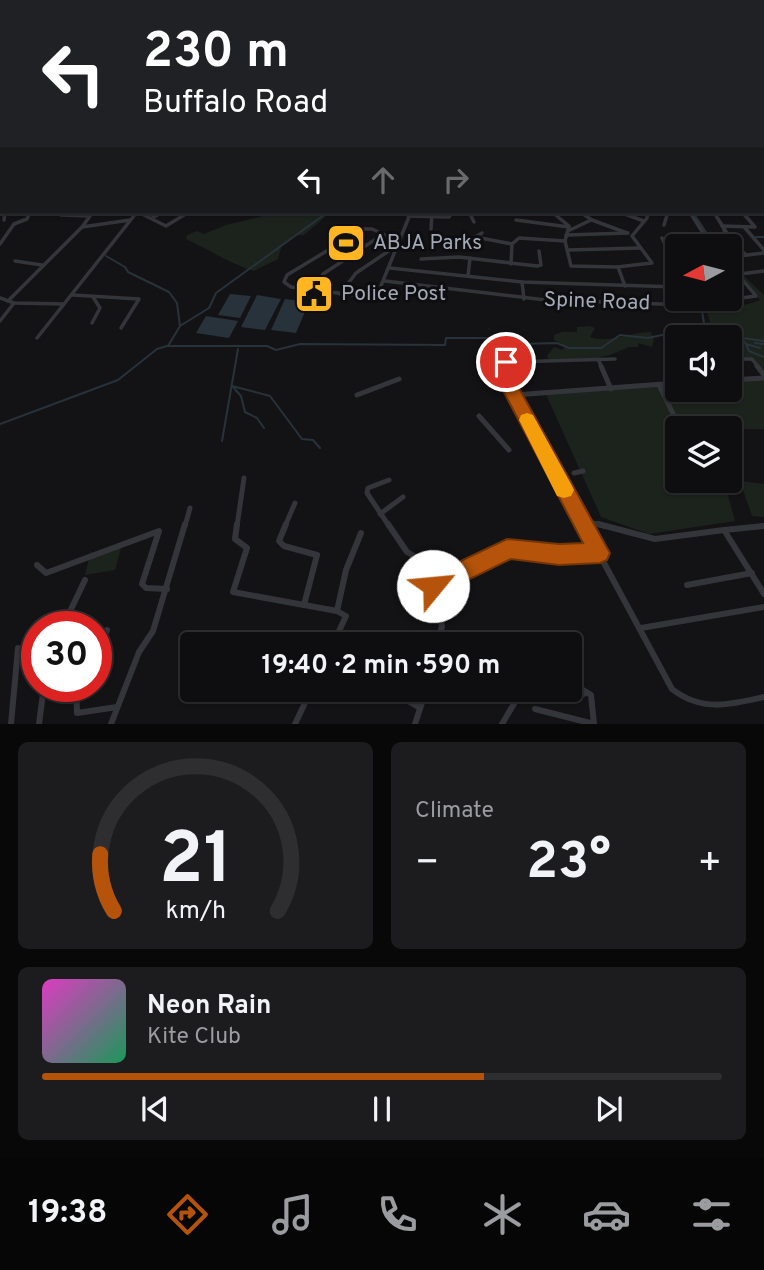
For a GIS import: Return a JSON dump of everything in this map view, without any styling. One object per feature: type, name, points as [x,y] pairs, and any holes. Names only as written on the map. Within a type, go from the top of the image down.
[{"type":"street","points":[[610,0],[618,0]]},
{"type":"street","points":[[0,244],[14,224],[25,221],[29,214]]},
{"type":"street","points":[[61,215],[92,214]]},
{"type":"street","points":[[0,321],[11,302],[92,214]]},
{"type":"street","points":[[37,338],[136,214]]},
{"type":"street","points":[[142,214],[167,226],[186,214]]},
{"type":"street","points":[[152,219],[160,214]]},
{"type":"street","points":[[397,243],[370,228],[363,229],[288,275],[284,282],[290,287],[376,298],[409,214],[449,217],[451,214]]},
{"type":"street","points":[[431,214],[431,229]]},
{"type":"street","points":[[474,214],[471,216],[474,222]]},
{"type":"street","points":[[554,214],[567,231],[565,241],[571,266],[618,267],[652,264],[647,253],[630,234],[583,214]]},
{"type":"street","points":[[625,214],[644,221]]},
{"type":"street","points":[[516,219],[567,231],[630,234],[644,221],[647,214]]},
{"type":"street","points":[[664,225],[667,214]]},
{"type":"street","points":[[692,214],[704,234]]},
{"type":"street","points":[[715,214],[733,243],[746,255]]},
{"type":"street","points":[[722,226],[755,226],[744,214]]},
{"type":"street","points":[[82,227],[130,220]]},
{"type":"street","points":[[567,231],[592,220]]},
{"type":"street","points":[[742,256],[764,251],[744,227]]},
{"type":"street","points":[[472,243],[475,237],[482,233]]},
{"type":"street","points":[[314,290],[323,274],[383,235]]},
{"type":"street","points":[[475,237],[512,244],[522,237],[565,241]]},
{"type":"street","points":[[662,238],[665,245]]},
{"type":"street","points":[[754,239],[764,238]]},
{"type":"street","points":[[340,294],[355,275],[397,243]]},
{"type":"street","points":[[511,264],[512,244]]},
{"type":"street","points":[[568,250],[640,248]]},
{"type":"street","points":[[421,259],[470,258],[541,265],[539,251]]},
{"type":"street","points":[[468,276],[470,258]]},
{"type":"street","points":[[15,261],[43,265]]},
{"type":"street","points":[[618,267],[625,286]]},
{"type":"street","points":[[390,268],[522,282],[665,287]]},
{"type":"street","points":[[742,274],[764,271]]},
{"type":"street","name":"Spine Road","points":[[742,278],[756,296],[742,298]]},
{"type":"street","name":"Spine Road","points":[[384,281],[524,299],[665,303]]},
{"type":"street","points":[[522,282],[524,299]]},
{"type":"street","points":[[72,295],[139,299],[121,328]]},
{"type":"street","points":[[92,323],[100,308],[93,296]]},
{"type":"street","points":[[0,298],[11,302],[65,304]]},
{"type":"street","points":[[598,359],[611,389]]},
{"type":"street","points":[[615,359],[506,362],[502,371],[672,689],[686,701],[707,707],[764,697]]},
{"type":"street","points":[[742,359],[752,359],[764,376],[742,379]]},
{"type":"street","points":[[357,395],[399,379]]},
{"type":"street","points":[[514,395],[665,384]]},
{"type":"street","points":[[659,385],[674,416]]},
{"type":"street","points":[[479,416],[509,450]]},
{"type":"street","points":[[574,473],[583,471]]},
{"type":"street","points":[[244,478],[235,539],[247,548],[233,592],[236,595],[337,611],[346,616],[339,632]]},
{"type":"street","points":[[389,480],[368,488],[368,498],[407,552],[425,562],[442,626],[440,632]]},
{"type":"street","points":[[380,514],[403,497]]},
{"type":"street","points":[[295,503],[279,541],[284,546],[317,555],[304,606]]},
{"type":"street","points":[[111,724],[139,652],[153,631],[190,508]]},
{"type":"street","points":[[581,520],[655,539],[764,526]]},
{"type":"street","points":[[724,530],[764,594]]},
{"type":"street","points":[[37,565],[46,573],[159,531],[142,584],[146,588],[167,589]]},
{"type":"street","points":[[337,611],[346,570],[361,533]]},
{"type":"street","points":[[433,586],[459,571],[502,554],[507,549],[559,554],[600,553]]},
{"type":"street","points":[[687,585],[752,573]]},
{"type":"street","points":[[70,611],[85,580]]},
{"type":"street","points":[[641,628],[764,607]]},
{"type":"street","points":[[11,724],[18,648]]},
{"type":"street","points":[[582,691],[586,694]]},
{"type":"street","points":[[535,709],[594,724],[593,699],[588,692],[582,693]]},
{"type":"street","points":[[39,724],[42,702]]},
{"type":"street","points":[[77,702],[77,713],[118,707]]},
{"type":"street","points":[[295,724],[305,702]]},
{"type":"street","points":[[410,702],[420,708]]},
{"type":"street","points":[[415,724],[422,702]]},
{"type":"street","points":[[502,724],[515,702]]},
{"type":"shaded area","points":[[272,214],[329,214],[304,235],[295,235],[282,245],[278,259],[254,271],[186,239],[187,235],[197,231],[204,234],[226,225]]},
{"type":"shaded area","points":[[742,275],[764,295],[764,373],[753,362],[742,358],[742,325],[688,325],[710,322],[707,312],[742,312],[742,305],[760,300]]},
{"type":"shaded area","points":[[230,294],[251,296],[240,318],[218,315]]},
{"type":"shaded area","points":[[257,295],[281,299],[265,330],[241,327]]},
{"type":"shaded area","points":[[285,299],[309,302],[296,333],[271,330]]},
{"type":"shaded area","points":[[206,316],[238,321],[229,338],[196,333]]},
{"type":"shaded area","points":[[577,327],[595,328],[590,337],[597,339],[651,332],[654,339],[652,347],[638,343],[638,347],[629,347],[595,358],[549,360],[547,356],[554,347],[562,350],[566,346],[554,340],[554,335],[577,332]]},
{"type":"shaded area","points":[[764,379],[764,429],[742,429],[742,416],[665,416],[665,493],[727,493],[735,521],[649,534],[601,517],[545,392],[665,385],[665,402],[742,402],[742,380]]},
{"type":"shaded area","points":[[742,481],[764,484],[764,517],[752,516]]},
{"type":"shaded area","points":[[122,545],[115,570],[85,575],[91,551],[93,553]]},
{"type":"waterway","points":[[180,326],[209,308],[216,293],[325,214]]},
{"type":"waterway","points":[[694,214],[707,234]]},
{"type":"waterway","points":[[723,230],[725,234]]},
{"type":"waterway","points":[[756,237],[764,237]]},
{"type":"waterway","points":[[106,256],[125,267],[128,272],[169,292],[177,303],[180,326]]},
{"type":"waterway","points":[[702,312],[704,323]]},
{"type":"waterway","points":[[168,346],[180,326]]},
{"type":"waterway","points":[[168,346],[267,346],[276,350],[300,344],[445,345],[446,338],[502,338],[520,344],[557,343],[569,348],[601,348],[620,335],[648,338],[665,334]]},
{"type":"waterway","points":[[742,338],[764,341]]},
{"type":"waterway","points":[[743,340],[746,344]]},
{"type":"waterway","points":[[755,343],[764,344]]},
{"type":"waterway","points":[[746,344],[760,348]]},
{"type":"waterway","points":[[746,344],[749,351],[764,357]]},
{"type":"waterway","points":[[0,424],[118,380],[157,349],[168,346]]},
{"type":"waterway","points":[[222,441],[238,349]]},
{"type":"waterway","points":[[232,386],[270,396],[302,439],[313,440],[320,448]]},
{"type":"waterway","points":[[233,387],[241,396],[245,412],[257,418],[264,428]]},
{"type":"slow traffic","points":[[527,420],[564,490]]},
{"type":"place","name":"ABJA Parks","points":[[346,243]]},
{"type":"place","name":"Police Post","points":[[314,294]]},
{"type":"route","points":[[433,586],[459,571],[502,554],[507,549],[559,554],[600,553],[505,379],[501,368],[506,362]]}]
